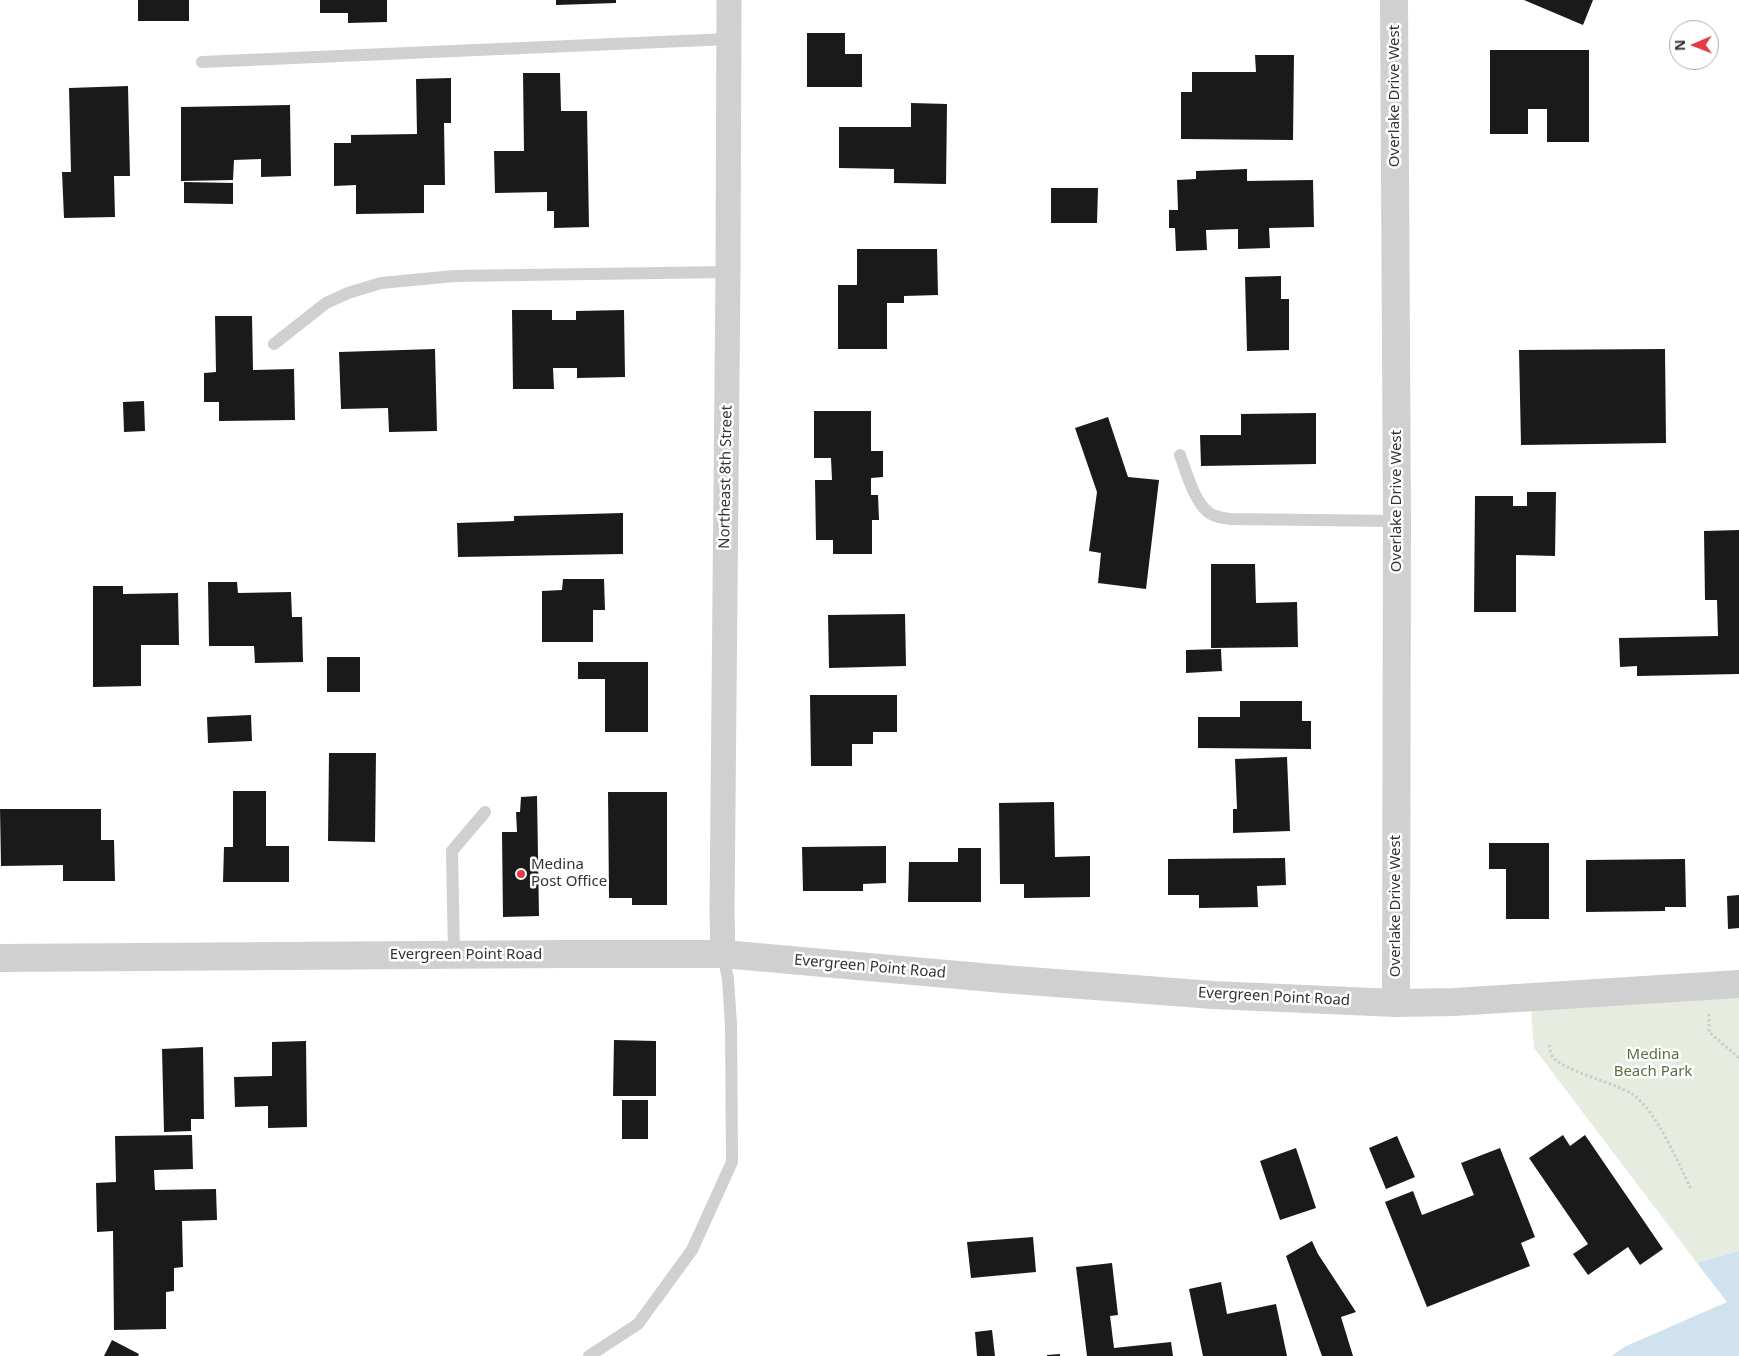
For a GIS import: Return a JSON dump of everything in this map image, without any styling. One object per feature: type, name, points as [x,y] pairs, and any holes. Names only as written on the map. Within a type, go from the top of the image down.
[{"type":"street","name":"Northeast 8th Street","points":[[723,954],[729,0]]},
{"type":"street","name":"Overlake Drive West","points":[[1394,0],[1397,522],[1396,1003]]},
{"type":"street","name":"Evergreen Point Road","points":[[0,958],[723,954],[1003,979],[1213,995],[1396,1003],[1464,1002],[1739,984]]},
{"type":"lane","points":[[202,62],[729,39]]},
{"type":"lane","points":[[274,344],[326,303],[348,293],[380,283],[454,276],[728,272]]},
{"type":"lane","points":[[1180,455],[1199,501],[1208,511],[1216,516],[1231,519],[1397,522]]},
{"type":"lane","points":[[454,955],[452,851],[485,812]]},
{"type":"lane","points":[[589,1356],[638,1324],[692,1250],[732,1162],[731,1026],[728,979],[723,954]]},
{"type":"path","points":[[1709,1032],[1739,1058]]},
{"type":"path","points":[[1549,1045],[1552,1056],[1566,1066],[1617,1086],[1632,1094],[1642,1103],[1653,1116],[1691,1189]]},
{"type":"green space","name":"Medina Beach Park","points":[[1739,973],[1739,1251],[1697,1263],[1534,1048],[1529,984]]},
{"type":"water","points":[[1739,1251],[1739,1356],[1612,1356],[1624,1347],[1727,1302],[1697,1263]]},
{"type":"building","points":[[138,0],[189,0],[189,21],[138,21]]},
{"type":"building","points":[[320,0],[387,0],[387,22],[348,23],[348,13],[320,13]]},
{"type":"building","points":[[556,0],[616,0],[616,3],[556,5]]},
{"type":"building","points":[[1524,0],[1593,0],[1583,25]]},
{"type":"building","points":[[807,33],[845,33],[845,54],[862,54],[862,87],[807,87]]},
{"type":"building","points":[[1490,50],[1589,50],[1589,142],[1547,142],[1547,109],[1528,109],[1528,134],[1490,134]]},
{"type":"building","points":[[1255,55],[1294,55],[1293,140],[1181,139],[1181,92],[1192,92],[1192,72],[1256,72]]},
{"type":"building","points":[[523,73],[560,73],[561,111],[587,111],[589,227],[554,228],[554,211],[547,211],[547,192],[495,193],[494,151],[524,151]]},
{"type":"building","points":[[451,78],[451,123],[444,123],[445,185],[424,185],[424,213],[356,214],[356,185],[334,186],[334,143],[351,143],[351,135],[417,134],[416,79]]},
{"type":"building","points":[[128,86],[130,176],[114,176],[115,217],[64,218],[62,172],[71,172],[69,88]]},
{"type":"building","points":[[911,103],[947,104],[946,184],[894,183],[894,169],[839,168],[839,127],[911,127]]},
{"type":"building","points":[[290,105],[291,176],[261,177],[261,159],[234,160],[233,180],[181,181],[181,107]]},
{"type":"building","points":[[1247,169],[1247,181],[1313,180],[1314,227],[1269,228],[1270,248],[1238,249],[1238,229],[1206,230],[1207,250],[1176,251],[1175,228],[1169,228],[1169,210],[1178,210],[1177,180],[1196,179],[1196,171]]},
{"type":"building","points":[[184,182],[233,183],[233,204],[184,203]]},
{"type":"building","points":[[1051,188],[1098,188],[1097,223],[1051,223]]},
{"type":"building","points":[[857,249],[937,249],[938,295],[904,296],[904,303],[887,303],[887,349],[838,349],[838,285],[857,285]]},
{"type":"building","points":[[1281,276],[1281,299],[1289,299],[1289,350],[1247,351],[1245,277]]},
{"type":"building","points":[[512,310],[552,310],[552,320],[576,320],[576,311],[624,310],[625,377],[577,378],[577,368],[553,368],[554,389],[513,389]]},
{"type":"building","points":[[215,316],[252,316],[253,370],[294,369],[295,420],[219,421],[219,402],[204,402],[204,373],[216,372]]},
{"type":"building","points":[[435,349],[437,431],[389,432],[388,408],[341,409],[339,352]]},
{"type":"building","points":[[1665,349],[1666,443],[1521,445],[1519,350]]},
{"type":"building","points":[[144,401],[145,431],[124,432],[123,402]]},
{"type":"building","points":[[814,411],[871,411],[871,451],[883,451],[883,477],[871,478],[871,495],[878,495],[879,520],[872,520],[872,554],[833,554],[833,540],[816,540],[815,480],[832,480],[831,458],[814,458]]},
{"type":"building","points":[[1316,413],[1316,464],[1201,466],[1200,435],[1241,435],[1241,414]]},
{"type":"building","points":[[1108,417],[1128,477],[1159,480],[1146,589],[1098,583],[1101,553],[1089,551],[1097,492],[1075,428]]},
{"type":"building","points":[[1527,492],[1556,492],[1555,556],[1516,555],[1516,612],[1474,612],[1475,496],[1513,496],[1513,506],[1527,506]]},
{"type":"building","points":[[623,513],[623,554],[458,557],[457,523],[514,521],[514,516]]},
{"type":"building","points":[[1739,530],[1739,674],[1637,676],[1637,666],[1620,667],[1619,638],[1718,636],[1717,600],[1705,600],[1704,531]]},
{"type":"building","points":[[1211,564],[1255,564],[1256,603],[1297,602],[1298,647],[1211,648]]},
{"type":"building","points":[[563,579],[604,579],[605,610],[593,610],[593,642],[542,642],[542,591],[562,590]]},
{"type":"building","points":[[208,582],[237,582],[238,593],[291,592],[292,617],[302,617],[303,662],[255,663],[254,646],[209,646]]},
{"type":"building","points":[[93,586],[123,586],[123,594],[178,593],[179,645],[141,645],[141,686],[93,687]]},
{"type":"building","points":[[905,614],[906,666],[829,668],[828,615]]},
{"type":"building","points":[[1221,649],[1222,671],[1186,673],[1186,650]]},
{"type":"building","points":[[327,657],[360,657],[360,692],[327,692]]},
{"type":"building","points":[[578,662],[648,662],[648,732],[605,732],[605,679],[578,679]]},
{"type":"building","points":[[810,695],[897,695],[897,732],[873,732],[873,744],[852,744],[852,766],[811,766]]},
{"type":"building","points":[[1240,701],[1302,701],[1302,721],[1311,721],[1311,749],[1198,748],[1198,717],[1240,717]]},
{"type":"building","points":[[251,715],[252,741],[208,743],[207,717]]},
{"type":"building","points":[[329,753],[376,753],[375,842],[328,841]]},
{"type":"building","points":[[1287,757],[1290,831],[1233,833],[1233,809],[1237,809],[1235,759]]},
{"type":"building","points":[[233,791],[266,791],[266,846],[289,846],[289,882],[223,882],[224,847],[233,847]]},
{"type":"building","points":[[608,792],[667,792],[667,905],[632,905],[632,898],[609,898]]},
{"type":"building","name":"Medina Post Office","points":[[537,796],[539,916],[503,917],[502,832],[517,832],[516,812],[520,812],[521,797]]},
{"type":"building","points":[[1054,802],[1055,857],[1090,856],[1090,897],[1024,898],[1024,884],[1000,884],[999,803]]},
{"type":"building","points":[[0,809],[101,809],[101,840],[114,840],[115,881],[63,881],[63,865],[1,866]]},
{"type":"building","points":[[1489,843],[1549,843],[1549,919],[1506,919],[1506,869],[1489,869]]},
{"type":"building","points":[[886,846],[886,883],[863,884],[863,891],[803,891],[802,847]]},
{"type":"building","points":[[958,848],[981,848],[981,902],[908,902],[909,862],[958,862]]},
{"type":"building","points":[[1285,858],[1286,885],[1257,886],[1258,907],[1199,908],[1199,895],[1168,895],[1168,859]]},
{"type":"building","points":[[1685,859],[1686,907],[1665,907],[1665,911],[1586,912],[1586,860]]},
{"type":"building","points":[[1739,895],[1739,928],[1728,929],[1727,896]]},
{"type":"building","points":[[614,1040],[656,1041],[656,1096],[613,1096]]},
{"type":"building","points":[[306,1041],[307,1127],[268,1128],[268,1106],[235,1107],[234,1077],[272,1076],[272,1042]]},
{"type":"building","points":[[203,1047],[204,1119],[191,1119],[191,1131],[164,1132],[162,1049]]},
{"type":"building","points":[[622,1100],[648,1100],[648,1139],[622,1139]]},
{"type":"building","points":[[192,1135],[193,1169],[154,1170],[155,1190],[216,1189],[217,1220],[182,1221],[183,1267],[174,1268],[174,1291],[166,1292],[166,1329],[114,1330],[113,1231],[97,1232],[96,1183],[116,1182],[115,1136]]},
{"type":"building","points":[[1563,1135],[1570,1146],[1585,1135],[1663,1249],[1640,1265],[1628,1247],[1588,1275],[1573,1254],[1588,1244],[1529,1158]]},
{"type":"building","points":[[1397,1136],[1415,1177],[1386,1189],[1369,1148]]},
{"type":"building","points":[[1296,1148],[1316,1208],[1280,1220],[1260,1161]]},
{"type":"building","points":[[1500,1148],[1535,1237],[1521,1243],[1530,1266],[1427,1307],[1385,1202],[1413,1191],[1422,1215],[1474,1195],[1461,1163]]},
{"type":"building","points":[[1033,1237],[1036,1272],[971,1278],[967,1242]]},
{"type":"building","points":[[1312,1241],[1318,1254],[1356,1312],[1341,1317],[1353,1356],[1322,1356],[1286,1256]]},
{"type":"building","points":[[1112,1263],[1118,1315],[1110,1316],[1114,1348],[1171,1342],[1173,1356],[1087,1356],[1076,1267]]},
{"type":"building","points":[[1221,1282],[1227,1314],[1276,1304],[1287,1356],[1203,1356],[1189,1289]]},
{"type":"building","points":[[992,1330],[995,1356],[977,1356],[975,1332]]},
{"type":"building","points":[[112,1340],[139,1354],[138,1356],[104,1356]]},
{"type":"building","points":[[1060,1354],[1060,1356],[1047,1356],[1047,1355]]},
{"type":"place","name":"Medina Post Office","points":[[521,874]]}]
